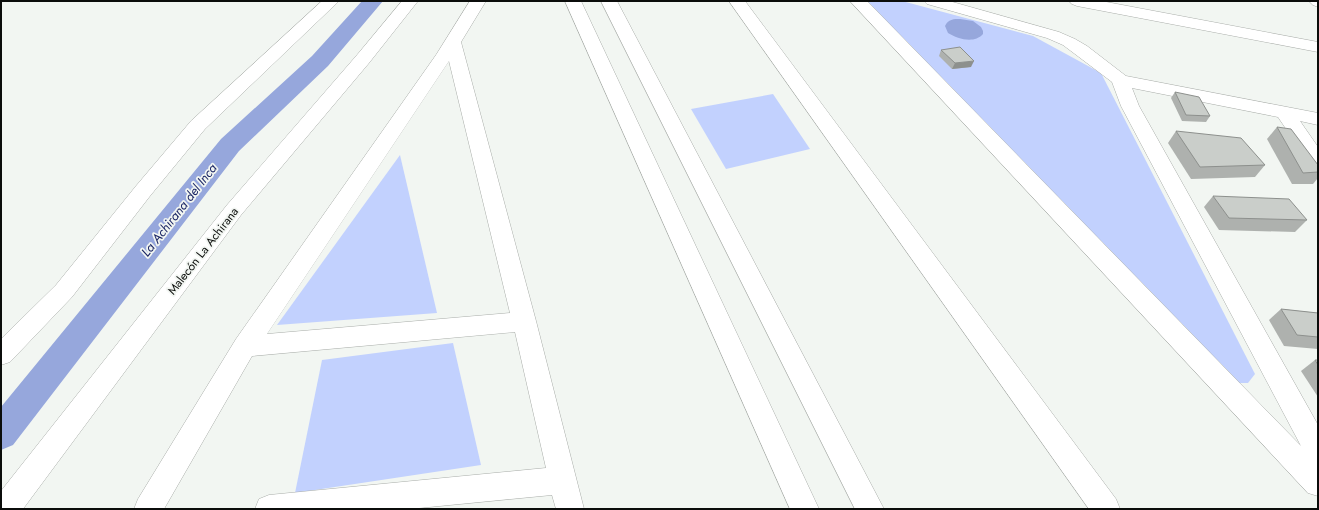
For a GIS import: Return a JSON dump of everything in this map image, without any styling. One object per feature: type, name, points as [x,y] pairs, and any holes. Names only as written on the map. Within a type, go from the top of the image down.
[{"type":"street","points":[[1,356],[64,290],[142,191],[198,125],[330,1]]},
{"type":"street","name":"Malecón La Achirana","points":[[5,509],[234,210],[363,59],[410,1]]},
{"type":"street","points":[[148,509],[245,346],[444,56],[478,1]]},
{"type":"street","points":[[572,1],[805,509]]},
{"type":"street","points":[[609,1],[870,509]]},
{"type":"street","points":[[737,1],[1106,509]]},
{"type":"street","points":[[858,1],[1318,483]]},
{"type":"street","points":[[932,1],[1053,35],[1081,50],[1120,80],[1318,119]]},
{"type":"street","points":[[1077,1],[1318,47]]},
{"type":"street","points":[[452,41],[524,321],[570,509]]},
{"type":"street","points":[[1120,80],[1130,106],[1318,451]]},
{"type":"street","points":[[1283,111],[1318,161]]},
{"type":"street","points":[[245,346],[524,321]]},
{"type":"street","points":[[269,509],[563,480]]},
{"type":"shaded area","points":[[865,1],[902,1],[1033,36],[1101,73],[1255,374],[1248,383],[1232,383]]},
{"type":"shaded area","points":[[960,19],[973,21],[981,27],[983,34],[975,39],[966,40],[948,33],[945,26],[946,24],[951,20]]},
{"type":"shaded area","points":[[773,94],[810,149],[726,169],[691,109]]},
{"type":"shaded area","points":[[400,155],[437,313],[277,325]]},
{"type":"shaded area","points":[[453,343],[481,465],[295,493],[322,360]]},
{"type":"building","points":[[960,47],[974,61],[955,63],[941,50]]},
{"type":"building","points":[[1175,92],[1199,97],[1210,116],[1186,115]]},
{"type":"building","points":[[1277,127],[1291,129],[1318,165],[1318,172],[1303,173]]},
{"type":"building","points":[[1176,131],[1241,138],[1265,165],[1200,167]]},
{"type":"building","points":[[1213,196],[1289,199],[1307,220],[1229,218]]},
{"type":"building","points":[[1281,309],[1318,313],[1318,337],[1297,335]]},
{"type":"waterway","name":"La Achirana del Inca","points":[[1,434],[230,145],[320,61],[373,1]]}]
